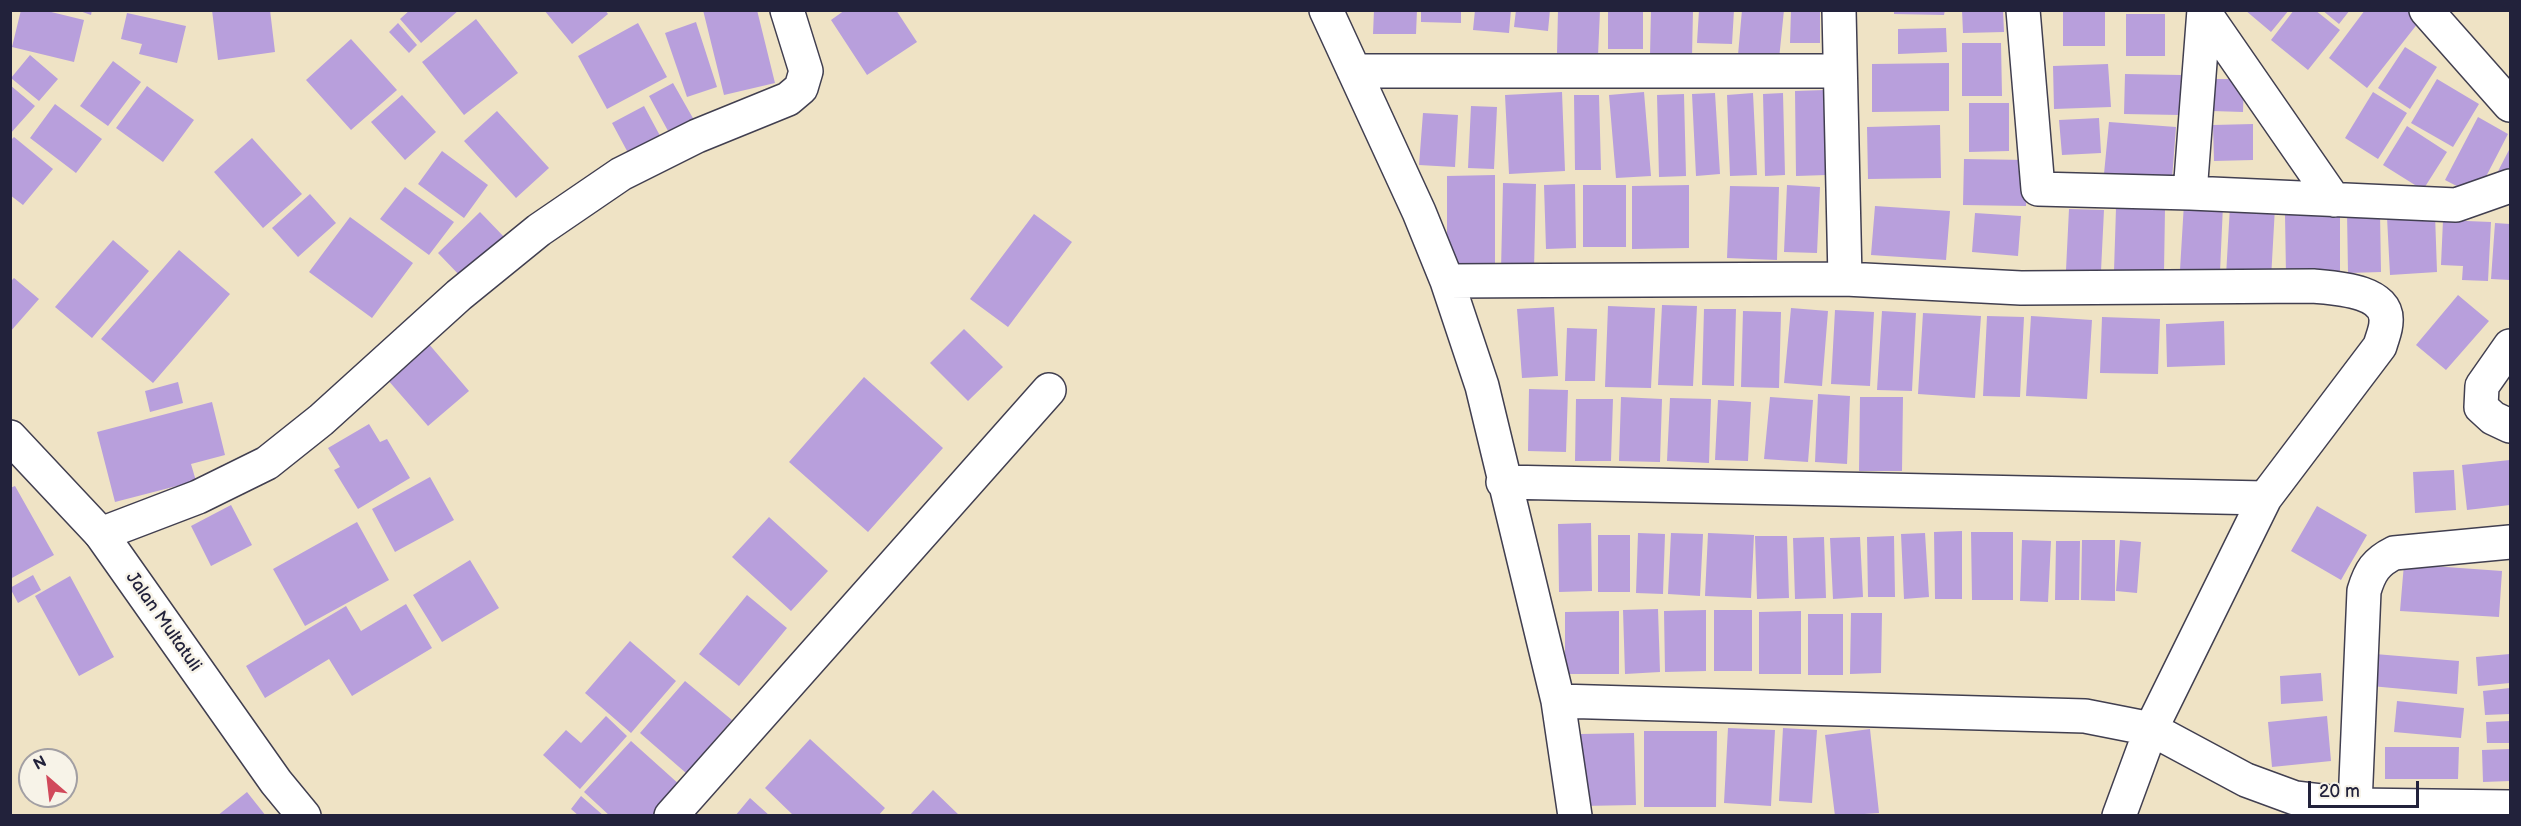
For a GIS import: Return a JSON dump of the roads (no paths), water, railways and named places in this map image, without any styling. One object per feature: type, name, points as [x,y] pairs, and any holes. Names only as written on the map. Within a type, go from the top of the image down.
[{"type":"street","points":[[101,534],[198,497],[267,463],[321,420],[459,295],[539,230],[621,174],[697,136],[788,99],[801,88],[806,71],[788,10]]},
{"type":"street","points":[[1326,10],[1419,212],[1447,281],[1482,386],[1503,482],[1558,701],[1575,816]]},
{"type":"street","points":[[1839,10],[1845,279]]},
{"type":"street","points":[[2023,10],[2038,189],[2190,193],[2456,205],[2511,186]]},
{"type":"street","points":[[2426,10],[2511,105]]},
{"type":"street","points":[[2190,193],[2204,11]]},
{"type":"street","points":[[2204,11],[2334,200]]},
{"type":"street","points":[[1354,71],[1840,71]]},
{"type":"street","points":[[1447,281],[1845,279],[2021,288],[2313,286],[2352,290],[2372,297],[2382,308],[2387,320],[2380,345],[2265,498],[2151,729],[2119,816]]},
{"type":"street","points":[[2511,346],[2482,386],[2481,407],[2493,418],[2511,426]]},
{"type":"street","points":[[671,816],[1049,390]]},
{"type":"street","name":"Jalan Multatuli","points":[[10,437],[101,534],[276,782],[304,816]]},
{"type":"street","points":[[1503,482],[2265,498]]},
{"type":"street","points":[[2355,805],[2364,591],[2369,572],[2380,560],[2394,553],[2511,542]]},
{"type":"street","points":[[1558,701],[2085,716],[2151,729],[2246,780],[2295,798],[2355,805],[2511,807]]}]
